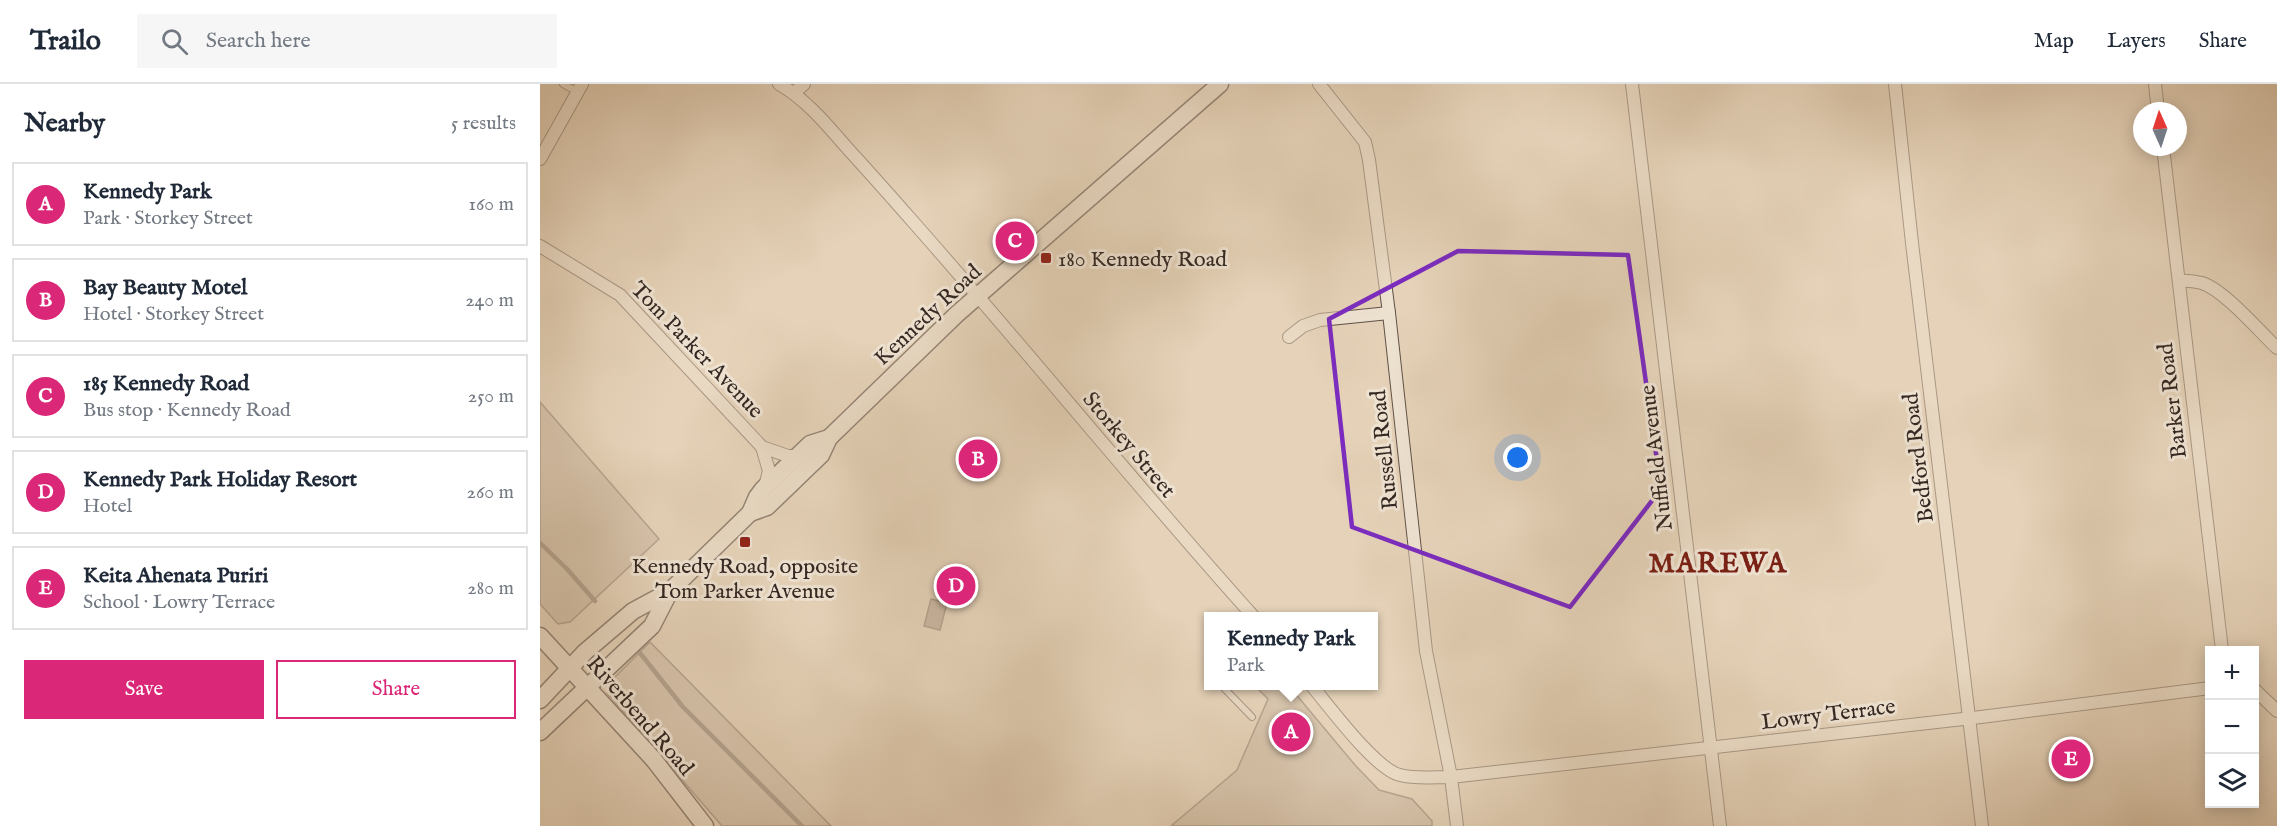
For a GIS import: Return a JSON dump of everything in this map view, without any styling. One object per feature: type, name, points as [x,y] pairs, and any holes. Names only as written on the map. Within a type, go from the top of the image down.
[{"type":"main road","name":"Kennedy Road","points":[[750,513],[767,507],[821,454],[829,438],[978,296],[1220,84]]},
{"type":"main road","name":"Kennedy Road","points":[[540,700],[569,668],[633,611],[670,591],[750,513],[763,489],[810,444],[829,438]]},
{"type":"main road","name":"Kennedy Road","points":[[540,732],[652,627],[670,591]]},
{"type":"main road","name":"Riverbend Road","points":[[540,636],[654,760],[705,826]]},
{"type":"street","name":"Storkey Street","points":[[779,84],[799,88],[832,130],[1249,612]]},
{"type":"street","name":"Russell Road","points":[[1320,84],[1365,142],[1369,160],[1389,313],[1426,651],[1451,777],[1456,826]]},
{"type":"street","name":"Nuffield Avenue","points":[[1632,84],[1720,826]]},
{"type":"street","name":"Bedford Road","points":[[1895,84],[1982,826]]},
{"type":"street","points":[[2155,84],[2157,102]]},
{"type":"street","points":[[540,159],[580,88]]},
{"type":"street","name":"Barker Road","points":[[2164,156],[2221,646]]},
{"type":"street","name":"Tom Parker Avenue","points":[[540,246],[620,295],[762,447],[770,471],[763,489]]},
{"type":"street","points":[[2179,281],[2190,280],[2218,291],[2277,348]]},
{"type":"street","points":[[1289,338],[1303,326],[1320,320],[1389,313]]},
{"type":"street","name":"Tom Parker Avenue","points":[[762,447],[788,456],[798,456]]},
{"type":"street","name":"Lowry Terrace","points":[[1451,777],[2205,689]]},
{"type":"street","points":[[1315,690],[1375,759],[1391,772],[1401,776],[1451,777]]},
{"type":"street","points":[[2259,694],[2277,711]]},
{"type":"lane","points":[[563,84],[580,88]]},
{"type":"lane","points":[[1226,690],[1251,717]]},
{"type":"highlighted area","points":[[1458,251],[1628,255],[1661,489],[1570,607],[1352,527],[1329,319]]},
{"type":"shaded area","points":[[540,402],[659,539],[570,622],[558,624],[540,604]]},
{"type":"shaded area","points":[[931,599],[947,603],[940,630],[924,626]]},
{"type":"shaded area","points":[[650,642],[831,826],[722,826],[607,693],[616,676]]},
{"type":"shaded area","points":[[1259,690],[1292,690],[1379,790],[1412,799],[1432,821],[1432,826],[1171,826],[1237,770],[1268,699]]},
{"type":"waterway","points":[[540,543],[595,601]]},
{"type":"waterway","points":[[640,653],[683,707],[802,826]]},
{"type":"place","name":"185 Kennedy Road","points":[[1015,241]]},
{"type":"place","name":"180 Kennedy Road","points":[[1046,258]]},
{"type":"place","name":"Bay Beauty Motel","points":[[978,459]]},
{"type":"place","name":"Kennedy Road, opposite Tom Parker Avenue","points":[[745,542]]},
{"type":"place","name":"Kennedy Park Holiday Resort","points":[[956,586]]},
{"type":"place","name":"Kennedy Park","points":[[1291,732]]},
{"type":"place","name":"Keita Ahenata Puriri","points":[[2071,759]]},
{"type":"district","name":"MAREWA","points":[[1718,562]]}]
